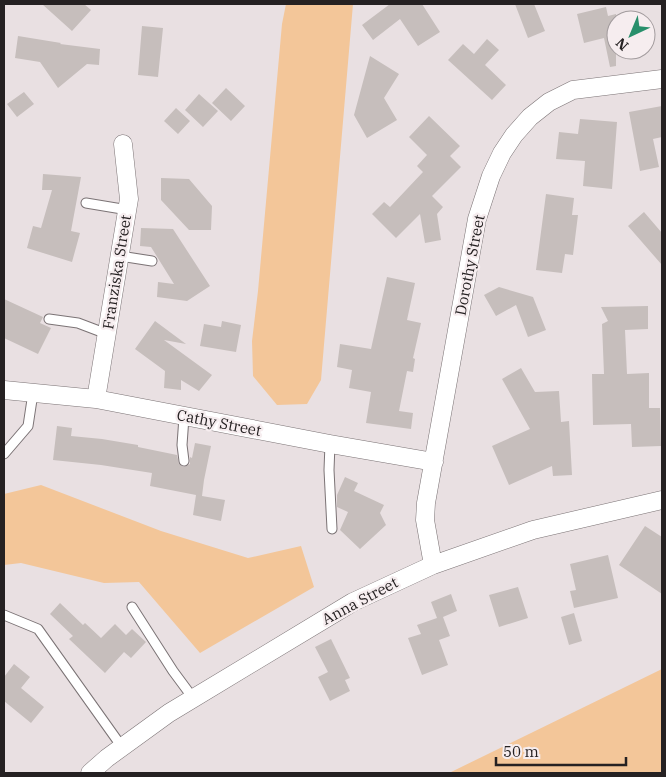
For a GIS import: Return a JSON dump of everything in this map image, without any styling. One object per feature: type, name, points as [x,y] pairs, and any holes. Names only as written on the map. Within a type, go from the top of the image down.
[{"type":"street","name":"Dorothy Street","points":[[433,565],[424,520],[477,219],[491,176],[502,153],[514,135],[530,117],[549,102],[573,90],[662,79]]},
{"type":"street","name":"Franziska Street","points":[[96,400],[128,210],[129,199],[123,144]]},
{"type":"street","name":"Cathy Street","points":[[4,390],[96,400],[434,462]]},
{"type":"street","name":"Anna Street","points":[[90,773],[107,758],[169,713],[353,602],[433,565],[533,530],[662,500]]},
{"type":"lane","points":[[86,203],[128,210]]},
{"type":"lane","points":[[120,256],[152,260]]},
{"type":"lane","points":[[48,319],[78,323],[107,334]]},
{"type":"lane","points":[[4,454],[28,426],[33,393]]},
{"type":"lane","points":[[184,416],[182,446],[184,461]]},
{"type":"lane","points":[[330,444],[329,470],[332,529]]},
{"type":"lane","points":[[132,607],[173,671],[193,698]]},
{"type":"lane","points":[[4,614],[38,629],[122,747]]},
{"type":"shaded area","points":[[286,4],[353,4],[321,380],[307,404],[277,405],[253,376],[252,341],[282,24]]},
{"type":"shaded area","points":[[41,485],[161,531],[248,558],[301,546],[314,587],[200,653],[139,582],[104,583],[21,563],[4,565],[4,494]]},
{"type":"shaded area","points":[[662,669],[662,773],[449,773]]},
{"type":"building","points":[[42,4],[84,4],[91,10],[72,31]]},
{"type":"building","points":[[390,4],[422,4],[440,32],[418,46],[400,19],[373,40],[362,25]]},
{"type":"building","points":[[515,4],[534,4],[545,31],[528,38]]},
{"type":"building","points":[[606,7],[606,48],[604,38],[584,43],[577,14]]},
{"type":"building","points":[[142,26],[163,28],[158,77],[138,75]]},
{"type":"building","points":[[18,36],[100,49],[99,65],[87,64],[58,88],[40,62],[15,58]]},
{"type":"building","points":[[487,39],[499,50],[485,65],[506,85],[492,100],[448,60],[463,44],[474,54]]},
{"type":"building","points":[[370,56],[399,74],[384,98],[397,120],[367,138],[354,115]]},
{"type":"building","points":[[609,60],[616,60],[616,66],[610,67]]},
{"type":"building","points":[[226,88],[245,106],[231,121],[212,103]]},
{"type":"building","points":[[24,92],[34,104],[17,117],[7,104]]},
{"type":"building","points":[[199,94],[218,111],[203,127],[185,110]]},
{"type":"building","points":[[662,106],[662,137],[653,139],[659,167],[640,171],[629,112]]},
{"type":"building","points":[[176,108],[190,121],[178,134],[164,121]]},
{"type":"building","points":[[429,116],[460,146],[450,156],[461,167],[432,196],[443,207],[437,214],[441,240],[425,243],[420,214],[396,238],[372,214],[384,202],[390,207],[423,172],[417,166],[427,155],[409,137]]},
{"type":"building","points":[[580,119],[617,122],[612,189],[583,186],[585,161],[556,159],[559,132],[578,134]]},
{"type":"building","points":[[43,174],[81,177],[71,231],[80,233],[72,262],[27,248],[33,226],[41,228],[52,190],[42,190]]},
{"type":"building","points":[[161,178],[189,179],[212,206],[211,230],[189,230],[161,200]]},
{"type":"building","points":[[546,194],[574,198],[572,215],[578,215],[573,255],[565,254],[562,273],[536,270]]},
{"type":"building","points":[[644,212],[662,233],[662,265],[628,226]]},
{"type":"building","points":[[141,228],[173,229],[210,286],[187,301],[157,297],[158,282],[174,284],[151,247],[140,246]]},
{"type":"building","points":[[387,277],[415,283],[407,320],[421,323],[413,358],[415,359],[413,372],[407,371],[399,411],[413,413],[411,429],[366,423],[371,392],[349,388],[352,370],[337,367],[340,344],[371,349]]},
{"type":"building","points":[[499,287],[533,297],[546,330],[528,337],[516,305],[496,316],[484,295]]},
{"type":"building","points":[[4,299],[43,317],[40,323],[51,328],[38,354],[4,338]]},
{"type":"building","points":[[648,306],[648,329],[625,330],[627,374],[649,373],[649,408],[660,408],[661,446],[632,447],[631,424],[593,425],[592,374],[604,374],[602,324],[608,321],[601,307]]},
{"type":"building","points":[[155,321],[186,344],[164,340],[212,375],[199,391],[181,380],[181,390],[164,388],[165,371],[135,349]]},
{"type":"building","points":[[222,321],[241,325],[236,352],[200,346],[204,324],[221,327]]},
{"type":"building","points":[[521,368],[535,392],[559,391],[561,422],[569,421],[572,475],[553,476],[552,466],[509,485],[492,446],[530,429],[502,379]]},
{"type":"building","points":[[57,426],[72,428],[71,436],[138,445],[138,447],[177,455],[179,464],[184,467],[190,464],[190,457],[192,458],[195,443],[211,446],[202,496],[225,500],[221,521],[193,515],[196,495],[150,486],[152,473],[53,460]]},
{"type":"building","points":[[345,477],[358,483],[354,491],[384,505],[380,513],[386,525],[360,549],[340,530],[348,512],[337,507],[337,495]]},
{"type":"building","points":[[645,526],[662,537],[662,594],[619,565]]},
{"type":"building","points":[[608,555],[618,598],[574,608],[570,591],[576,590],[570,564]]},
{"type":"building","points":[[518,587],[528,618],[499,627],[489,595]]},
{"type":"building","points":[[451,594],[457,611],[443,617],[450,636],[439,640],[448,665],[422,675],[408,638],[421,634],[417,625],[437,618],[431,602]]},
{"type":"building","points":[[60,603],[83,625],[85,623],[101,638],[115,624],[126,635],[132,629],[146,642],[131,658],[124,652],[105,673],[69,639],[73,636],[50,614]]},
{"type":"building","points":[[574,613],[582,641],[569,645],[561,617]]},
{"type":"building","points":[[331,639],[350,678],[345,680],[350,691],[330,701],[318,677],[328,672],[315,647]]},
{"type":"building","points":[[14,664],[30,677],[21,688],[44,707],[31,723],[4,701],[4,677]]}]
